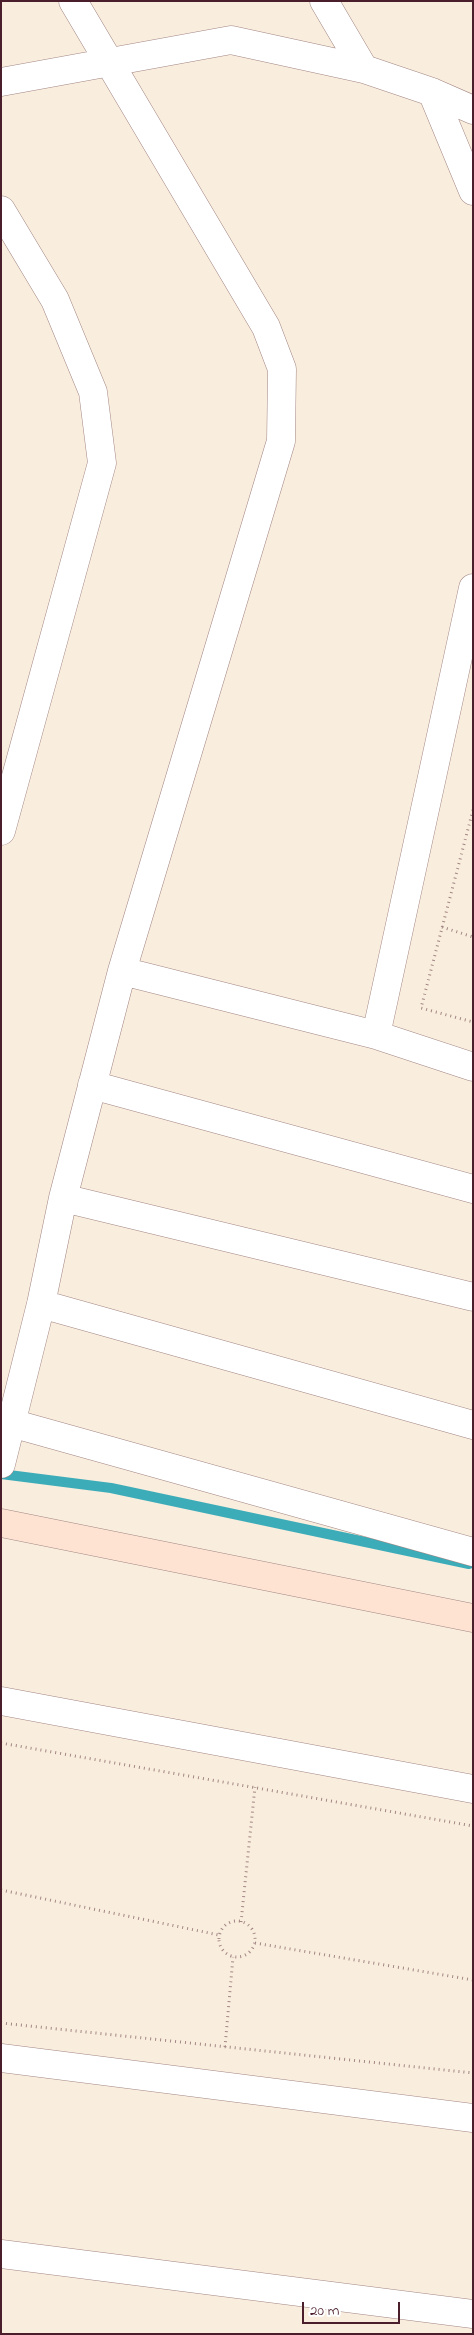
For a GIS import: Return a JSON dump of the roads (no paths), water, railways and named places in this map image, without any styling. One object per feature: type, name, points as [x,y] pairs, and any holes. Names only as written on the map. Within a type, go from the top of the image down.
[{"type":"street","points":[[1,1464],[8,1421],[41,1304],[63,1198],[122,971],[281,441],[282,369],[266,327],[73,1]]},
{"type":"street","points":[[324,1],[364,69]]},
{"type":"street","points":[[1,82],[231,40],[364,69],[432,92],[473,110]]},
{"type":"street","points":[[432,92],[473,191]]},
{"type":"street","points":[[1,210],[55,300],[93,392],[102,463],[1,831]]},
{"type":"street","points":[[376,1035],[471,606]]},
{"type":"street","points":[[122,971],[376,1035],[473,1067]]},
{"type":"street","points":[[92,1085],[473,1190]]},
{"type":"street","points":[[63,1198],[473,1297]]},
{"type":"street","points":[[41,1304],[473,1425]]},
{"type":"street","points":[[8,1421],[473,1552]]},
{"type":"street","points":[[1,1523],[473,1618]]},
{"type":"street","points":[[1,1701],[473,1789]]},
{"type":"street","points":[[1,2058],[473,2118]]},
{"type":"street","points":[[1,2254],[473,2314]]},
{"type":"waterway","points":[[1,1474],[111,1488],[469,1564]]}]
